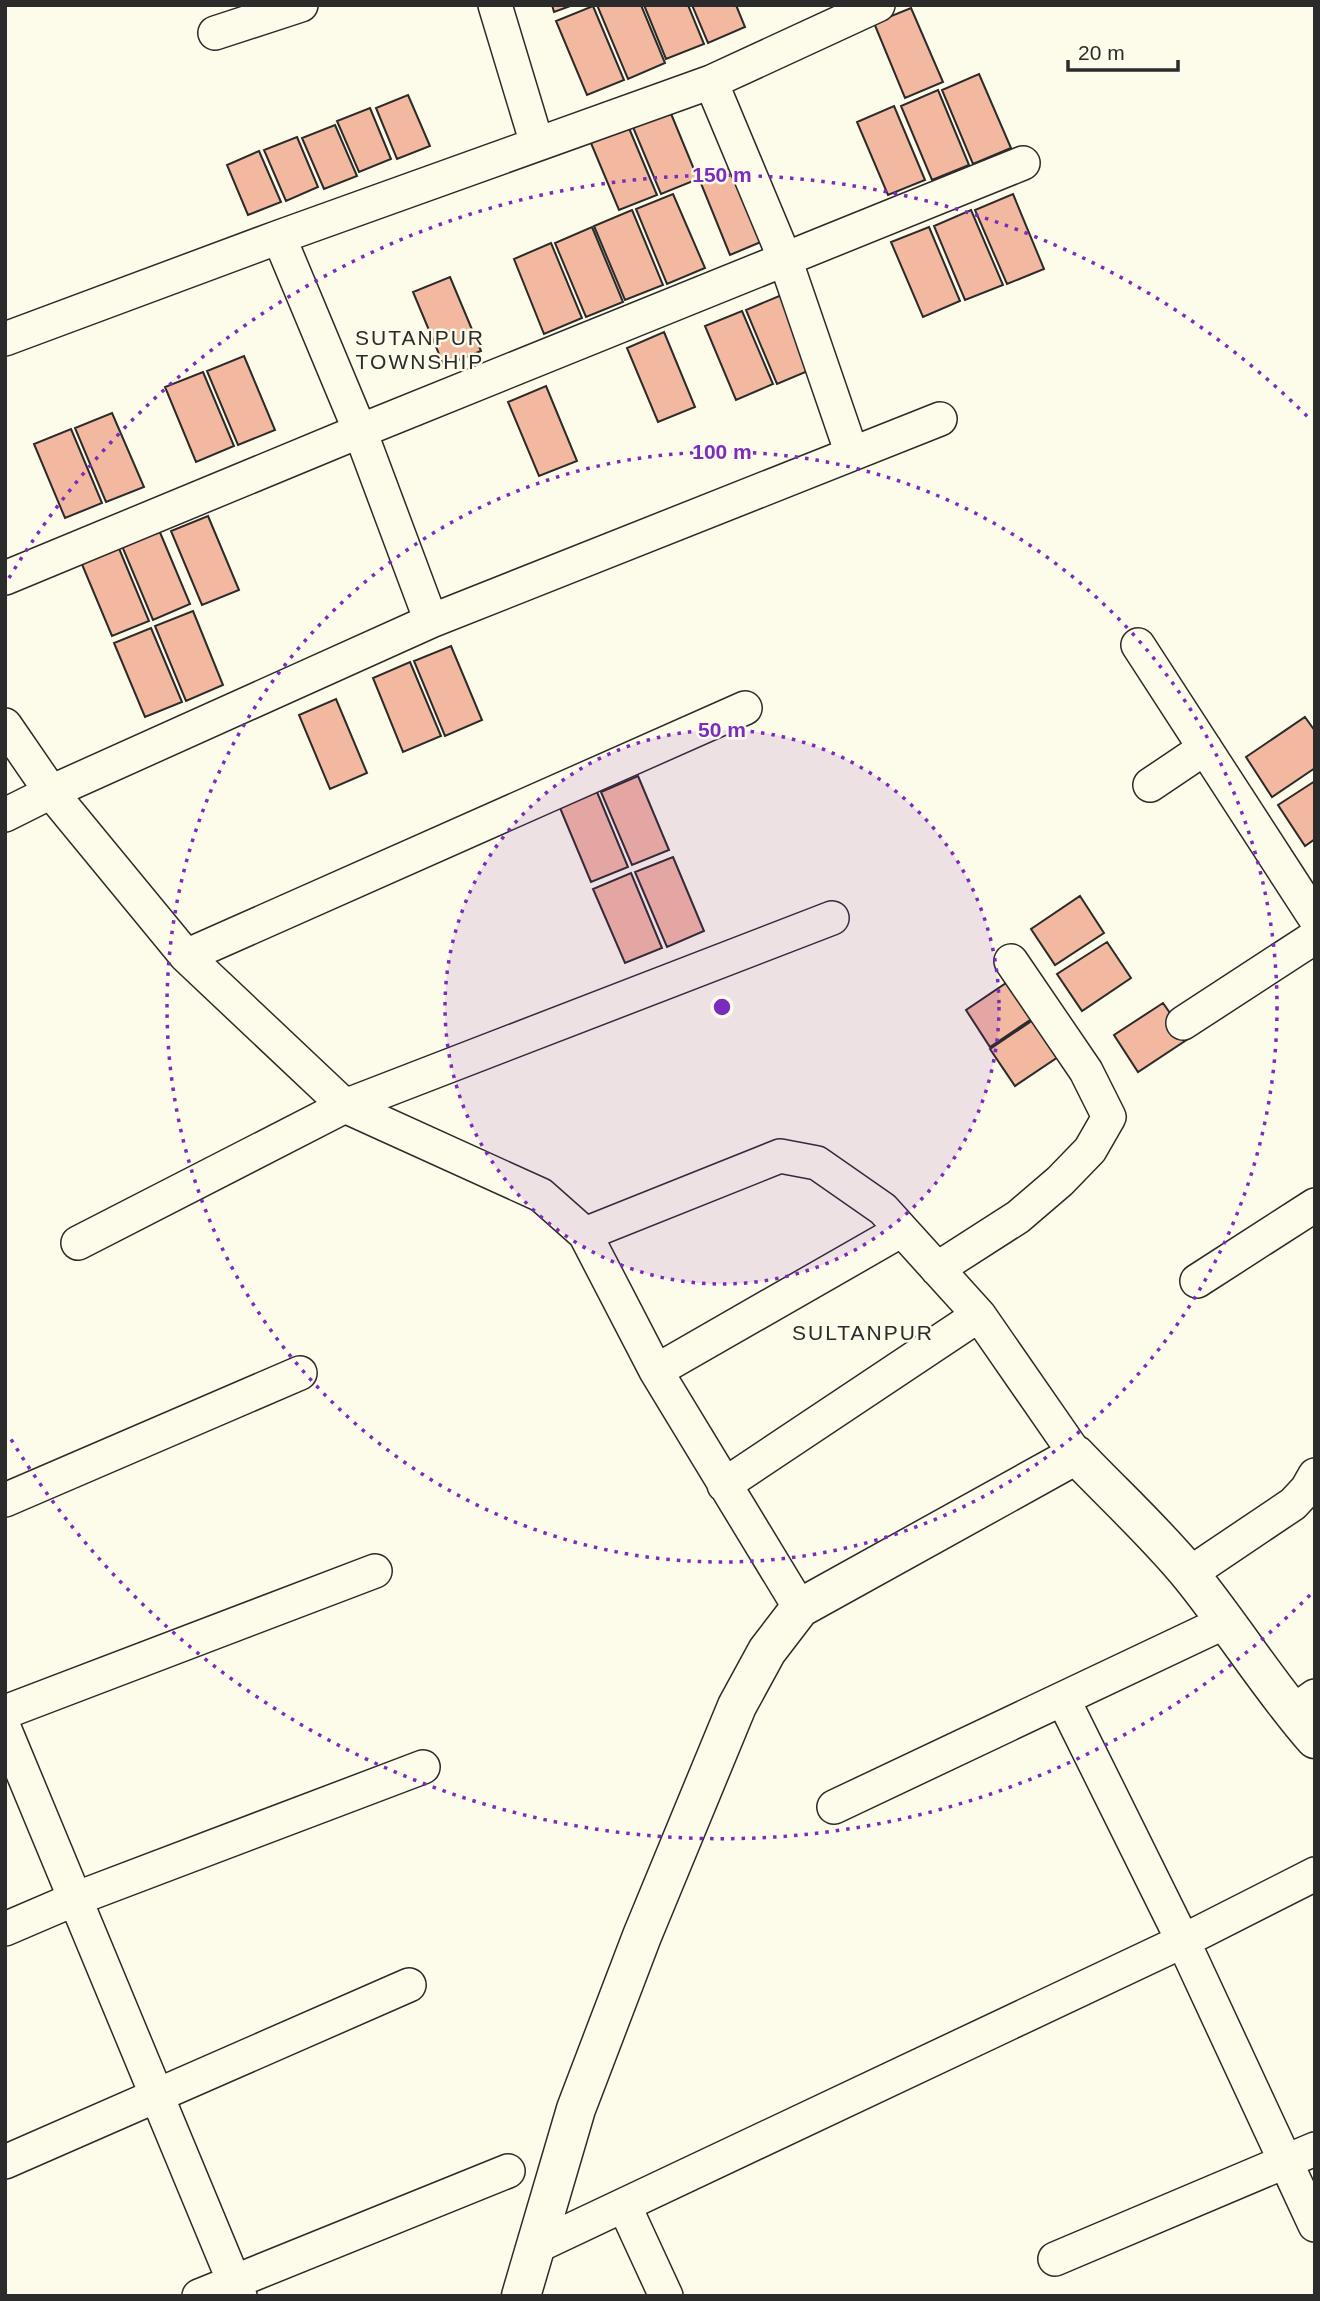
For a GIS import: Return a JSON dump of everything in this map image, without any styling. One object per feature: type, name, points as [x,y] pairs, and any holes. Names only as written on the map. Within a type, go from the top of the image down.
[{"type":"street","points":[[215,33],[301,5]]},
{"type":"street","points":[[495,5],[537,145]]},
{"type":"street","points":[[5,339],[279,237],[711,82],[878,5]]},
{"type":"street","points":[[711,82],[785,259],[852,454]]},
{"type":"street","points":[[5,578],[360,431],[1023,163]]},
{"type":"street","points":[[279,237],[360,431],[431,621]]},
{"type":"street","points":[[5,815],[431,621],[940,419]]},
{"type":"street","points":[[1138,645],[1315,918]]},
{"type":"street","points":[[186,956],[745,708]]},
{"type":"street","points":[[5,725],[51,792],[186,956],[345,1107],[541,1195],[585,1234],[656,1371],[800,1608]]},
{"type":"street","points":[[1150,785],[1205,748]]},
{"type":"street","points":[[78,1242],[345,1107],[832,918]]},
{"type":"street","points":[[1183,1023],[1315,937]]},
{"type":"street","points":[[937,1269],[1018,1217],[1060,1181],[1090,1150],[1109,1116],[1086,1071],[1011,961]]},
{"type":"street","points":[[585,1234],[780,1156],[817,1163],[883,1209],[979,1315],[1076,1454],[1189,1574],[1307,1716]]},
{"type":"street","points":[[1197,1282],[1315,1205]]},
{"type":"street","points":[[656,1371],[902,1230]]},
{"type":"street","points":[[724,1485],[979,1315]]},
{"type":"street","points":[[5,1500],[300,1373]]},
{"type":"street","points":[[521,2296],[576,2109],[642,1936],[737,1706],[767,1651],[800,1608],[1076,1454]]},
{"type":"street","points":[[1189,1574],[1293,1504],[1315,1475]]},
{"type":"street","points":[[5,1712],[375,1571]]},
{"type":"street","points":[[834,1807],[1227,1621]]},
{"type":"street","points":[[1063,1699],[1183,1941],[1315,2225]]},
{"type":"street","points":[[5,1730],[237,2288]]},
{"type":"street","points":[[5,1929],[75,1899],[423,1767]]},
{"type":"street","points":[[535,2247],[1183,1941],[1315,1874]]},
{"type":"street","points":[[5,2162],[410,1984]]},
{"type":"street","points":[[1055,2259],[1315,2149]]},
{"type":"street","points":[[199,2296],[237,2288],[508,2171]]},
{"type":"street","points":[[624,2205],[666,2296]]},
{"type":"building","points":[[552,5],[573,5],[554,12]]},
{"type":"building","points":[[597,5],[641,5],[665,63],[628,79]]},
{"type":"building","points":[[644,5],[688,5],[704,44],[666,59]]},
{"type":"building","points":[[692,5],[736,5],[745,27],[708,43]]},
{"type":"building","points":[[593,6],[624,80],[587,95],[556,21]]},
{"type":"building","points":[[911,8],[943,82],[905,98],[874,23]]},
{"type":"building","points":[[979,74],[1011,148],[973,164],[942,90]]},
{"type":"building","points":[[938,90],[969,165],[932,180],[901,106]]},
{"type":"building","points":[[408,95],[430,146],[397,159],[376,108]]},
{"type":"building","points":[[667,104],[698,179],[661,194],[630,120]]},
{"type":"building","points":[[894,106],[925,180],[888,195],[857,122]]},
{"type":"building","points":[[370,108],[391,159],[359,172],[337,121]]},
{"type":"building","points":[[626,121],[657,195],[619,210],[588,136]]},
{"type":"building","points":[[335,125],[357,176],[324,189],[302,138]]},
{"type":"building","points":[[297,137],[318,187],[286,201],[264,150]]},
{"type":"building","points":[[259,151],[281,202],[248,215],[227,165]]},
{"type":"building","points":[[737,165],[768,239],[730,255],[700,181]]},
{"type":"building","points":[[673,194],[705,268],[667,284],[636,209]]},
{"type":"building","points":[[1013,194],[1044,269],[1007,284],[975,210]]},
{"type":"building","points":[[632,210],[663,285],[625,300],[594,226]]},
{"type":"building","points":[[971,210],[1003,285],[965,300],[934,226]]},
{"type":"building","points":[[592,227],[623,302],[586,317],[555,243]]},
{"type":"building","points":[[929,227],[960,301],[923,317],[891,242]]},
{"type":"building","points":[[551,243],[582,318],[544,334],[514,259]]},
{"type":"building","points":[[450,277],[481,351],[444,366],[413,292]]},
{"type":"building","points":[[784,294],[815,368],[777,384],[746,310]]},
{"type":"building","points":[[742,311],[773,384],[736,400],[705,326]]},
{"type":"building","points":[[664,332],[695,407],[658,422],[627,348]]},
{"type":"building","points":[[244,356],[275,430],[238,445],[207,371]]},
{"type":"building","points":[[203,372],[234,446],[196,462],[165,387]]},
{"type":"building","points":[[546,386],[577,461],[539,476],[508,402]]},
{"type":"building","points":[[112,413],[144,487],[106,502],[75,428]]},
{"type":"building","points":[[71,429],[102,503],[65,518],[34,444]]},
{"type":"building","points":[[208,516],[239,590],[202,605],[171,531]]},
{"type":"building","points":[[159,530],[190,604],[153,620],[122,546]]},
{"type":"building","points":[[118,546],[149,621],[112,636],[81,562]]},
{"type":"building","points":[[193,611],[223,685],[186,701],[155,626]]},
{"type":"building","points":[[151,628],[182,702],[145,717],[114,643]]},
{"type":"building","points":[[451,646],[482,720],[445,736],[414,661]]},
{"type":"building","points":[[410,662],[441,736],[403,752],[373,678]]},
{"type":"building","points":[[336,699],[367,773],[330,789],[299,715]]},
{"type":"building","points":[[1305,717],[1315,731],[1315,768],[1272,797],[1246,757]]},
{"type":"building","points":[[638,776],[669,850],[632,865],[601,792]]},
{"type":"building","points":[[1315,781],[1315,839],[1305,846],[1278,805]]},
{"type":"building","points":[[597,792],[628,867],[591,882],[560,808]]},
{"type":"building","points":[[673,857],[704,931],[667,947],[635,872]]},
{"type":"building","points":[[631,873],[662,948],[625,963],[593,889]]},
{"type":"building","points":[[1080,896],[1104,933],[1055,965],[1031,929]]},
{"type":"building","points":[[1107,942],[1131,978],[1082,1011],[1057,974]]},
{"type":"building","points":[[1015,977],[1039,1014],[990,1047],[966,1010]]},
{"type":"building","points":[[1163,1003],[1188,1039],[1138,1072],[1114,1035]]},
{"type":"building","points":[[1039,1016],[1064,1053],[1015,1086],[990,1049]]},
{"type":"district","name":"SUTANPUR TOWNSHIP","points":[[420,349]]},
{"type":"district","name":"SULTANPUR","points":[[863,1332]]}]
